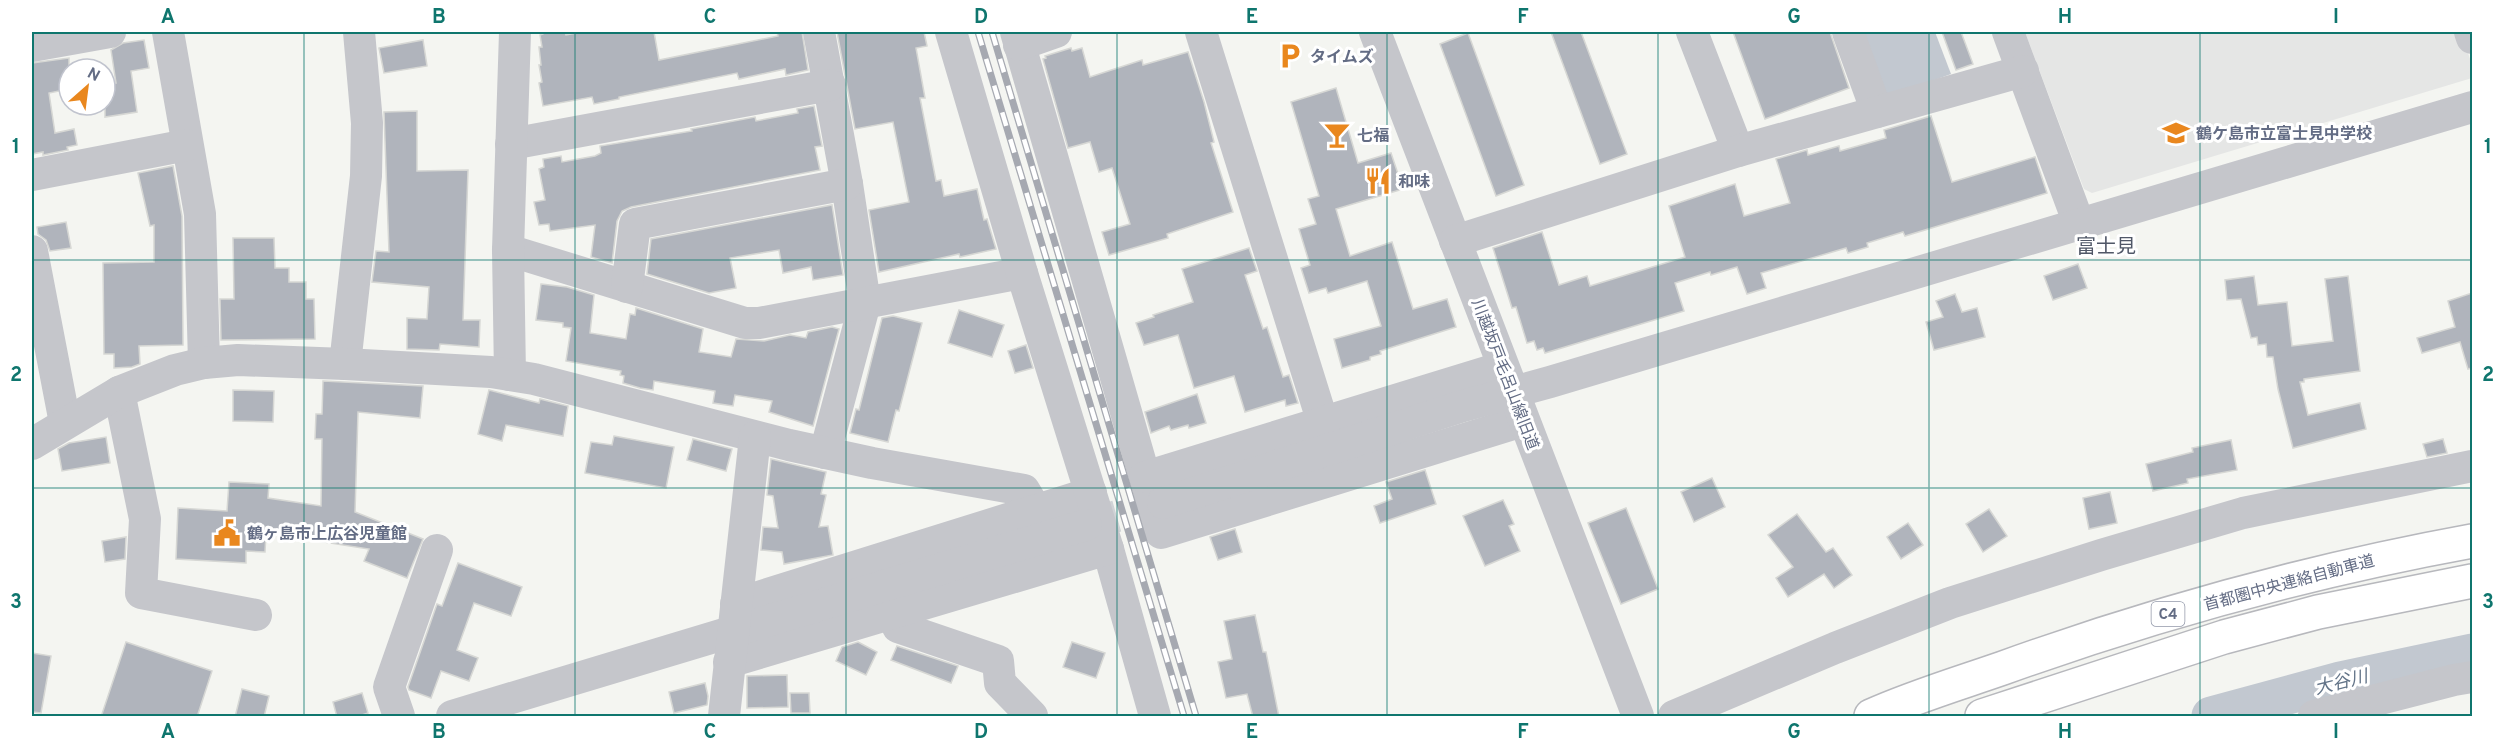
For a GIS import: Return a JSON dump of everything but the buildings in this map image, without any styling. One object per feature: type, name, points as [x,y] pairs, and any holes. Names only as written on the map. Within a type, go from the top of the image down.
[{"type":"highway","name":"首都圏中央連絡自動車道","points":[[1871,717],[2058,648],[2175,612],[2375,559],[2472,541]]},
{"type":"highway","name":"C4","points":[[1982,717],[2224,637],[2318,612],[2472,581]]},
{"type":"street","points":[[40,40],[110,32]]},
{"type":"street","points":[[168,32],[200,214],[204,363]]},
{"type":"street","points":[[345,364],[366,176],[367,123],[359,32]]},
{"type":"street","points":[[510,375],[508,250],[514,32]]},
{"type":"street","points":[[819,32],[847,184],[865,303],[825,453]]},
{"type":"street","points":[[951,32],[1022,273],[1108,549],[1155,717]]},
{"type":"street","points":[[1056,32],[1018,38],[1161,533],[1512,394]]},
{"type":"street","points":[[1201,32],[1323,423]]},
{"type":"street","name":"川越坂戸毛呂山線旧道","points":[[1375,32],[1512,394],[1638,717]]},
{"type":"street","points":[[1692,32],[1738,151]]},
{"type":"street","points":[[1848,32],[1877,112]]},
{"type":"street","points":[[2008,32],[2079,224]]},
{"type":"street","points":[[2470,32],[2472,38]]},
{"type":"street","points":[[1455,241],[1738,151],[2023,71]]},
{"type":"street","points":[[511,144],[830,85]]},
{"type":"street","points":[[1163,503],[1463,405],[1512,394],[2472,107]]},
{"type":"street","points":[[32,175],[188,145]]},
{"type":"street","points":[[627,287],[635,224],[847,184]]},
{"type":"street","points":[[508,250],[746,323],[759,323],[1022,273]]},
{"type":"street","points":[[32,251],[41,349],[65,423]]},
{"type":"street","points":[[32,444],[119,392],[175,370],[204,363],[247,360],[345,364],[510,375],[578,389],[755,437],[825,453],[1024,490],[1036,510]]},
{"type":"street","points":[[119,392],[145,519],[141,593],[256,615]]},
{"type":"street","points":[[1145,477],[1323,423],[1512,394]]},
{"type":"street","points":[[724,717],[755,437]]},
{"type":"street","points":[[1674,717],[1835,648],[1950,603],[2101,555],[2243,513],[2472,466]]},
{"type":"street","points":[[733,633],[1036,510],[1091,493]]},
{"type":"street","points":[[452,717],[1086,525]]},
{"type":"street","points":[[733,633],[892,614],[1108,549]]},
{"type":"street","points":[[399,717],[389,687],[437,550]]},
{"type":"street","points":[[892,614],[898,627],[998,661],[1000,683],[1032,717]]},
{"type":"street","points":[[2314,717],[2472,677]]},
{"type":"shaded area","points":[[1861,32],[1935,32],[1951,74],[1885,98]]},
{"type":"shaded area","name":"鶴ケ島市立富士見中学校","points":[[2025,32],[2460,32],[2472,64],[2472,78],[2092,193],[2084,189]]},
{"type":"waterway","name":"大谷川","points":[[2211,716],[2340,681],[2472,653]]},
{"type":"tunnel","points":[[1086,525],[1163,503]]},
{"type":"railway","points":[[978,32],[1184,716]]},
{"type":"railway","points":[[992,32],[1196,716]]},
{"type":"place","name":"タイムズ","points":[[1290,56]]},
{"type":"place","name":"鶴ケ島市立富士見中学校","points":[[2176,133]]},
{"type":"place","name":"七福","points":[[1337,135]]},
{"type":"place","name":"和味","points":[[1378,181]]},
{"type":"place","name":"鶴ヶ島市上広谷児童館","points":[[227,533]]},
{"type":"district","name":"富士見","points":[[2106,246]]}]
